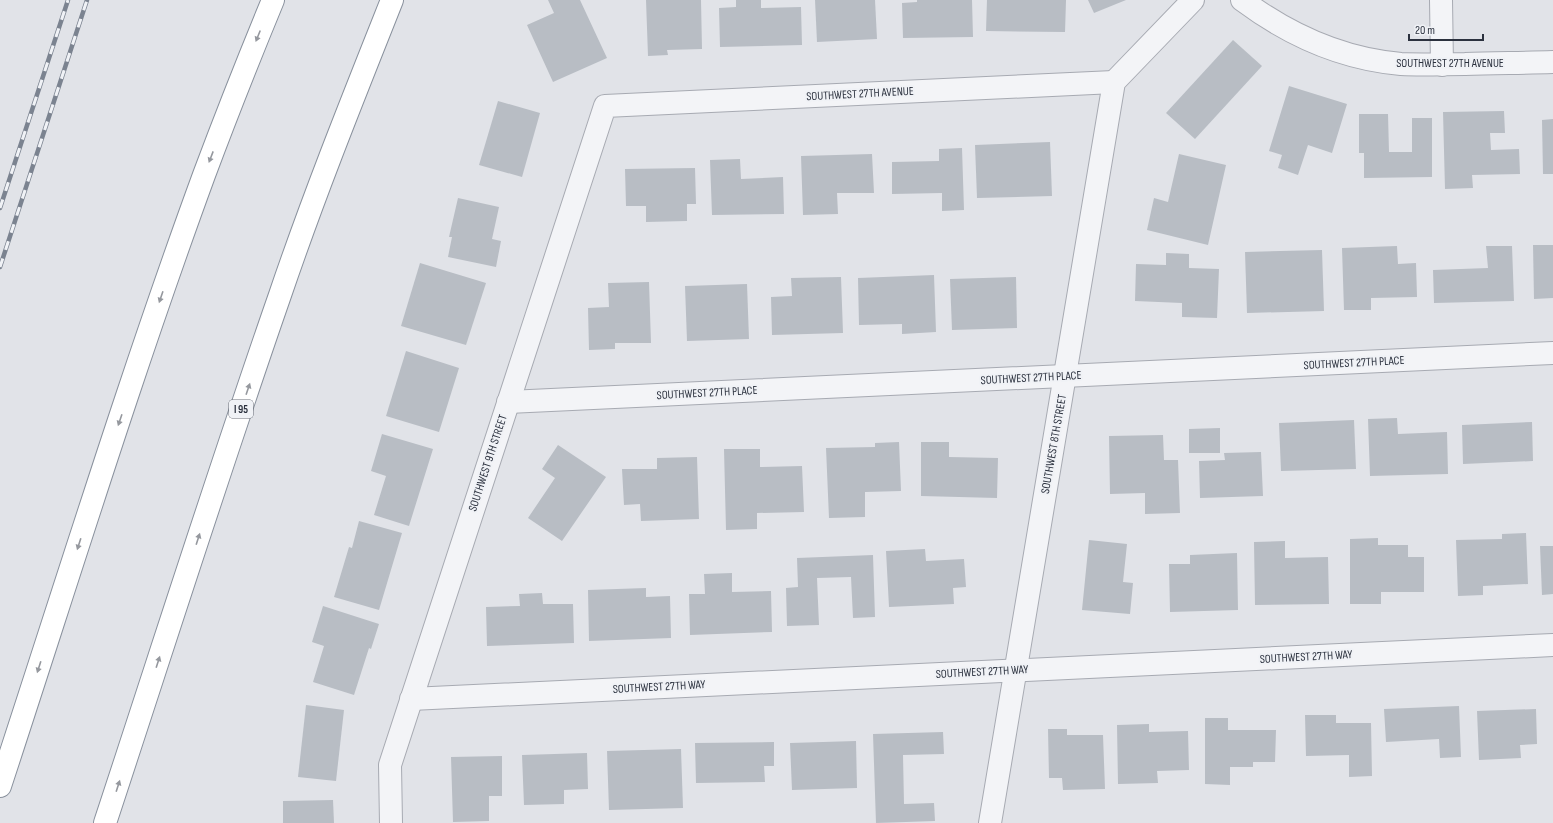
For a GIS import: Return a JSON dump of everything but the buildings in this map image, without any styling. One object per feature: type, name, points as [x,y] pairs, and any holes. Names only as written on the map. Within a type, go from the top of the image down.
[{"type":"highway","points":[[0,786],[113,439],[174,260],[212,155],[272,0]]},
{"type":"highway","name":"I 95","points":[[105,823],[280,293],[340,131],[392,0]]},
{"type":"street","points":[[1114,82],[1193,0]]},
{"type":"street","name":"SOUTHWEST 27TH AVENUE","points":[[1242,0],[1264,16],[1300,37],[1360,57],[1401,64],[1553,62]]},
{"type":"street","points":[[1441,0],[1442,64]]},
{"type":"street","name":"SOUTHWEST 27TH AVENUE","points":[[605,106],[1114,82]]},
{"type":"street","name":"SOUTHWEST 8TH STREET","points":[[990,823],[1114,82]]},
{"type":"street","name":"SOUTHWEST 9TH STREET","points":[[391,823],[390,765],[605,106]]},
{"type":"street","name":"SOUTHWEST 27TH PLACE","points":[[508,402],[1553,353]]},
{"type":"street","name":"SOUTHWEST 27TH WAY","points":[[411,699],[1553,645]]},
{"type":"railway","points":[[0,208],[68,0]]},
{"type":"railway","points":[[0,267],[87,0]]}]
